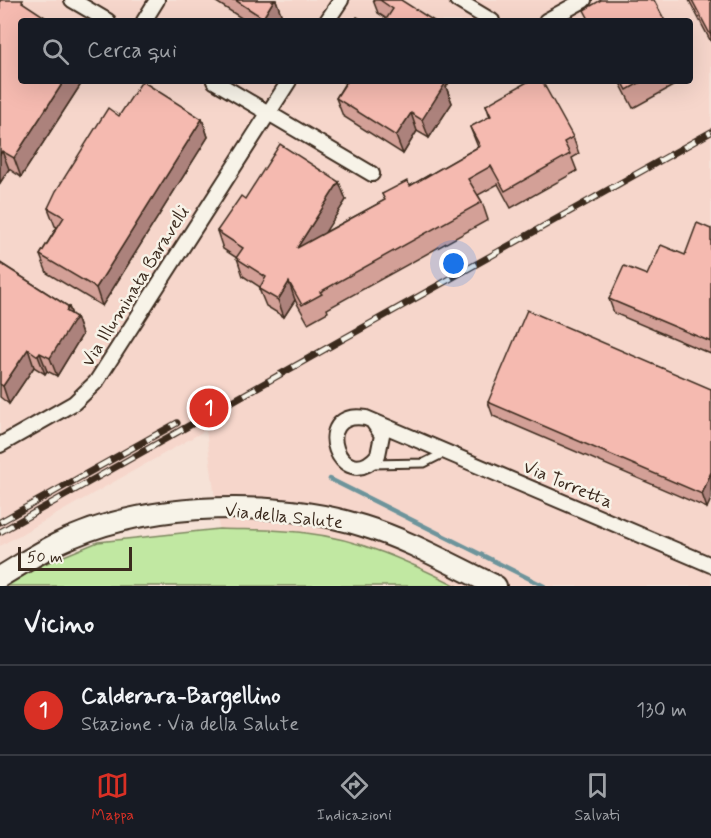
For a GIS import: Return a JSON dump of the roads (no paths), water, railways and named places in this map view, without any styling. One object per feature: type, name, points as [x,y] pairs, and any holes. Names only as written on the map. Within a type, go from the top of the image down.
[{"type":"street","points":[[72,0],[103,18]]},
{"type":"street","points":[[146,18],[157,0]]},
{"type":"street","points":[[329,18],[341,0]]},
{"type":"street","points":[[457,0],[487,18]]},
{"type":"street","points":[[551,18],[584,0]]},
{"type":"street","points":[[219,84],[372,174]]},
{"type":"street","name":"Via Illuminata Baravelli","points":[[0,445],[74,403],[96,381],[287,84]]},
{"type":"street","name":"Via Torretta","points":[[368,464],[353,465],[339,457],[335,450],[334,435],[338,427],[350,418],[358,417],[411,436],[711,565]]},
{"type":"street","points":[[373,422],[381,435],[381,448]]},
{"type":"street","points":[[368,464],[381,448],[394,440],[411,436]]},
{"type":"street","name":"Via della Salute","points":[[0,577],[52,546],[104,526],[193,510],[251,508],[362,525],[400,540],[495,586]]},
{"type":"lane","points":[[368,464],[424,463],[446,452]]},
{"type":"waterway","points":[[330,479],[544,586]]},
{"type":"railway","points":[[0,532],[711,132]]},
{"type":"railway","points":[[0,522],[177,423]]},
{"type":"place","name":"Calderara-Bargellino","points":[[209,408]]}]
